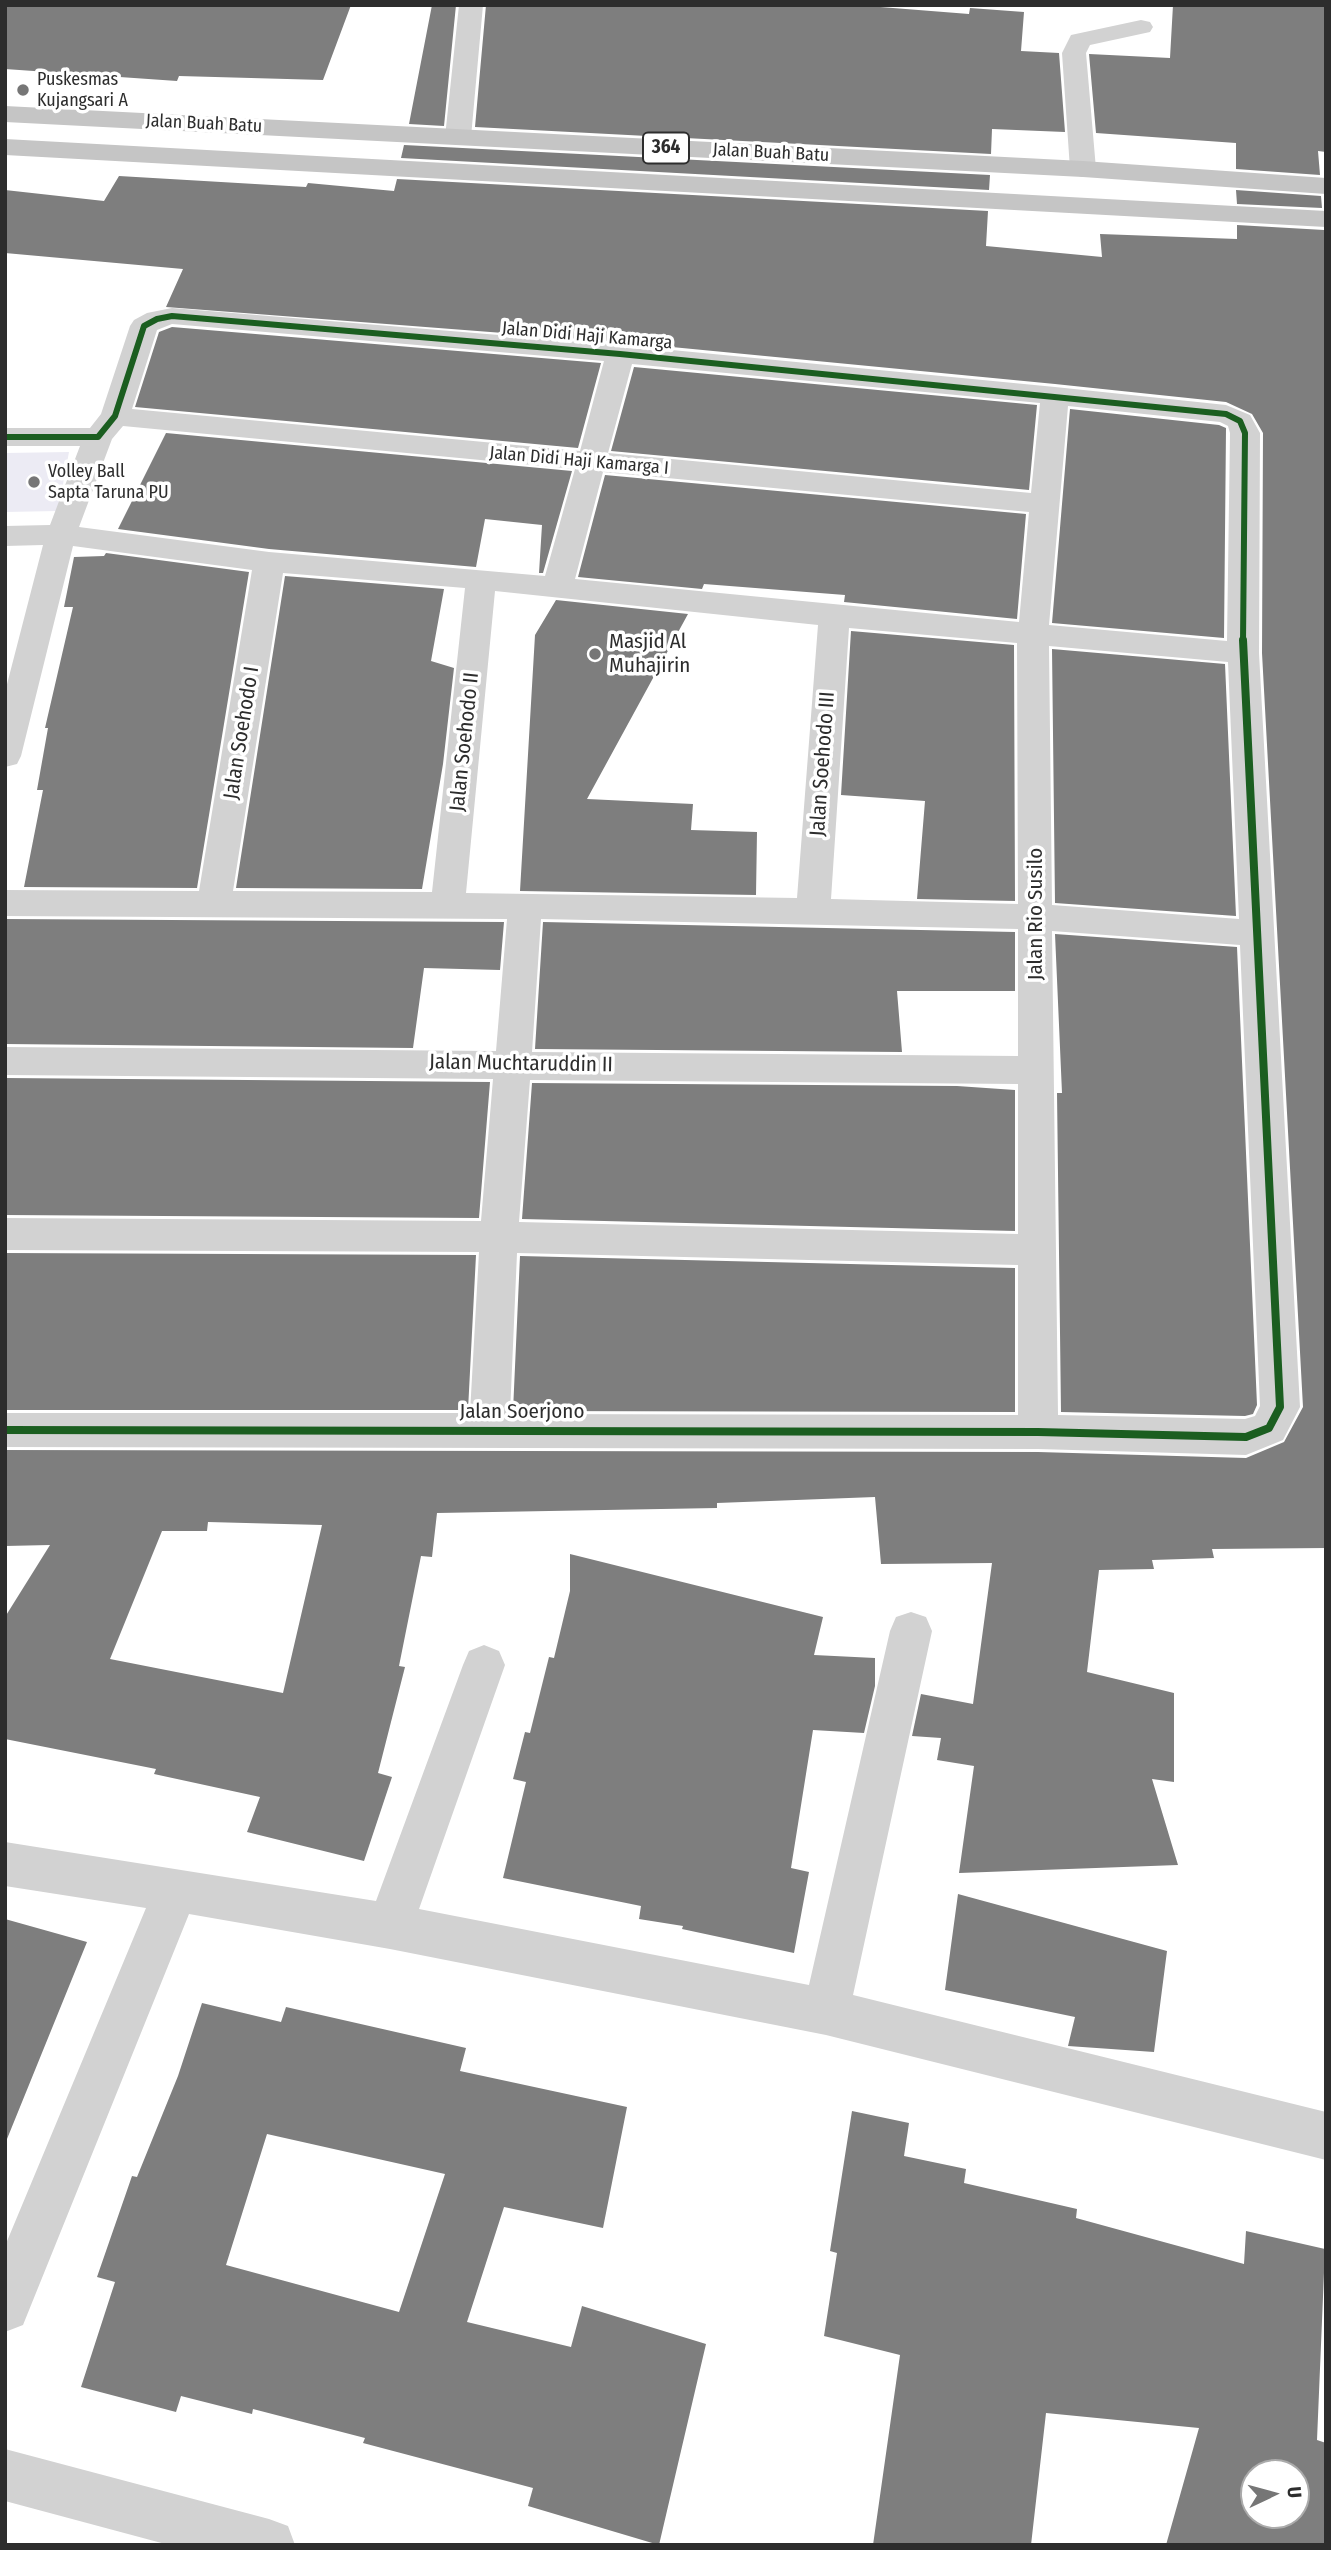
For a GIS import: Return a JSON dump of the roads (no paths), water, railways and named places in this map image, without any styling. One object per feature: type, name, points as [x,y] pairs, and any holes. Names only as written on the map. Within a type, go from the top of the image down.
[{"type":"main road","name":"Jalan Buah Batu","points":[[5,114],[1083,169],[1326,186]]},
{"type":"main road","name":"Jalan Buah Batu","points":[[5,147],[1326,219]]},
{"type":"street","points":[[458,137],[471,5]]},
{"type":"street","points":[[1083,169],[1074,53],[1080,40],[1141,27]]},
{"type":"street","name":"Jalan Didi Haji Kamarga","points":[[106,426],[144,326],[157,319],[172,316],[1055,396],[1226,414],[1240,421]]},
{"type":"street","points":[[558,586],[620,355]]},
{"type":"street","name":"Jalan Rio Susilo","points":[[1038,1432],[1033,634],[1055,396]]},
{"type":"street","name":"Jalan Soerjono","points":[[5,1430],[1038,1432],[1246,1437],[1269,1428],[1280,1407],[1243,653],[1245,433],[1240,421]]},
{"type":"street","points":[[5,437],[106,426],[61,535],[5,756]]},
{"type":"street","name":"Jalan Didi Haji Kamarga I","points":[[106,426],[591,463],[1044,504]]},
{"type":"street","points":[[5,536],[61,535],[269,562],[558,586],[834,616],[1243,653]]},
{"type":"street","name":"Jalan Soehodo I","points":[[215,904],[269,562]]},
{"type":"street","name":"Jalan Soehodo II","points":[[448,905],[481,579]]},
{"type":"street","name":"Jalan Soehodo III","points":[[813,911],[834,616]]},
{"type":"street","points":[[5,903],[448,905],[813,911],[1035,917],[1255,933]]},
{"type":"street","points":[[489,1429],[499,1237],[525,906]]},
{"type":"street","name":"Jalan Muchtaruddin II","points":[[5,1061],[512,1063],[1037,1070]]},
{"type":"street","points":[[5,1234],[499,1237],[1036,1250]]},
{"type":"street","points":[[826,2012],[911,1631]]},
{"type":"street","points":[[390,1926],[484,1665]]},
{"type":"street","points":[[5,1864],[390,1926],[826,2012],[1326,2136]]},
{"type":"street","points":[[5,2307],[176,1890]]},
{"type":"street","points":[[5,2475],[270,2545]]},
{"type":"place","name":"Puskesmas Kujangsari A","points":[[23,90]]},
{"type":"place","name":"Volley Ball Sapta Taruna PU","points":[[34,482]]},
{"type":"place","name":"Masjid Al Muhajirin","points":[[595,654]]}]
